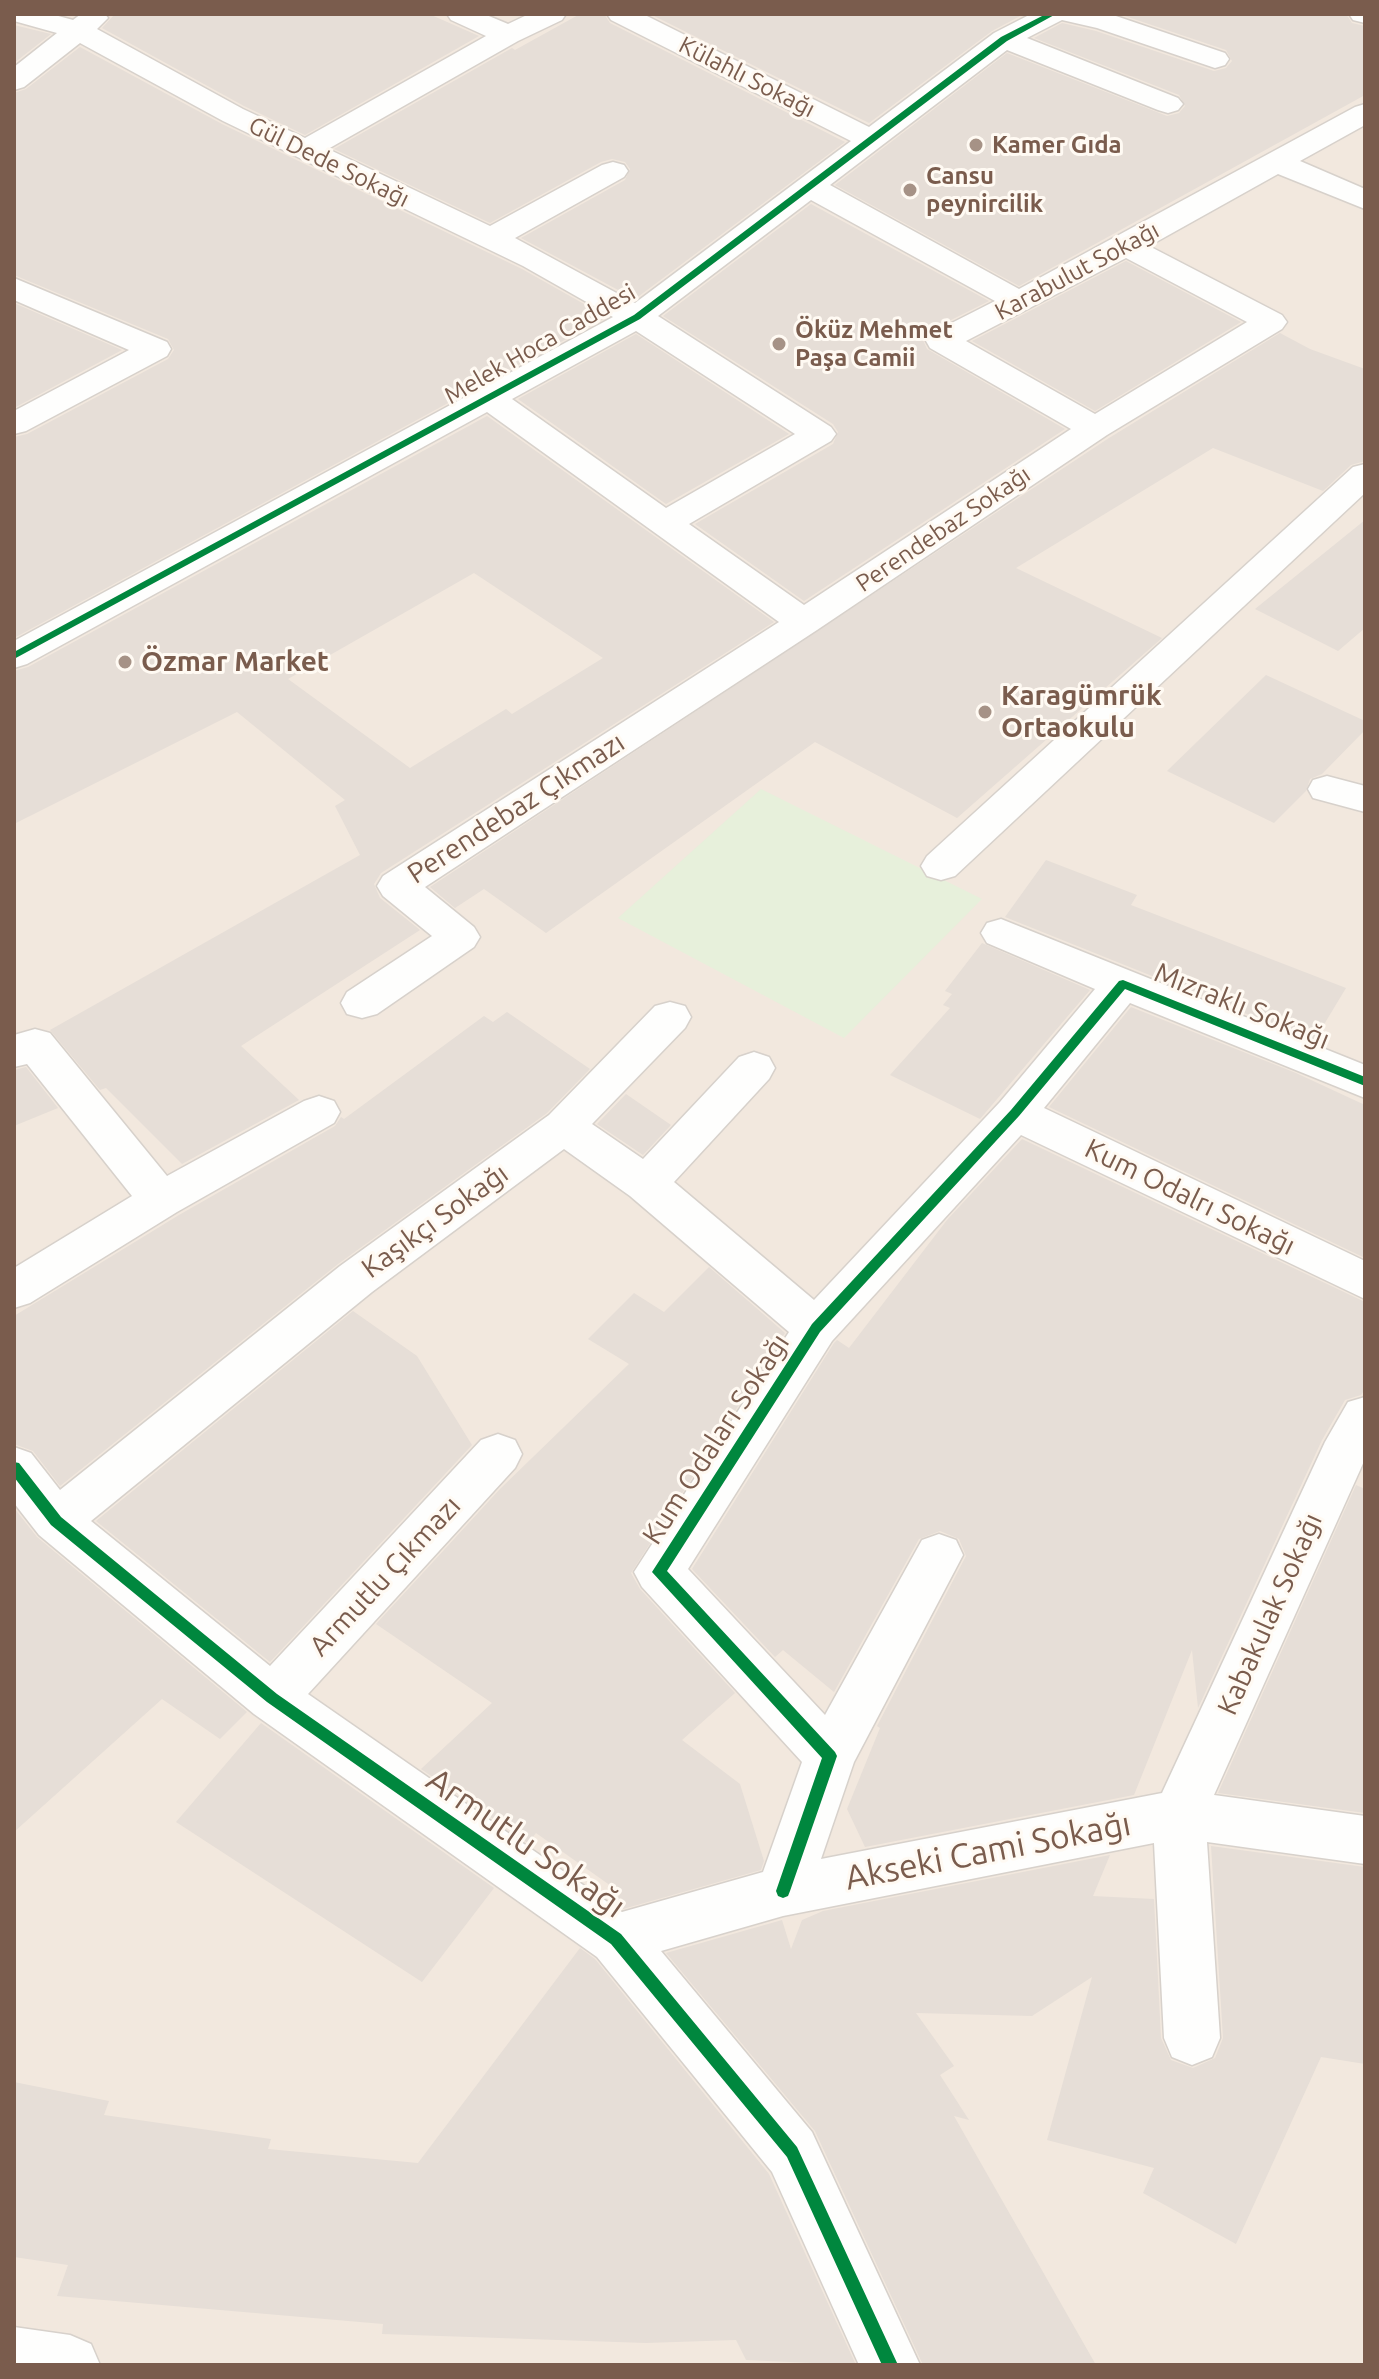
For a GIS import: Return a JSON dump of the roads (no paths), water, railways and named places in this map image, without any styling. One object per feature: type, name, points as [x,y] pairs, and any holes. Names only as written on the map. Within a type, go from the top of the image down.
[{"type":"street","name":"Gül Dede Sokağı","points":[[19,14],[88,22],[233,115],[490,239],[637,317],[819,434],[663,524]]},
{"type":"street","points":[[461,14],[508,35]]},
{"type":"street","points":[[305,150],[508,35],[552,14]]},
{"type":"street","name":"Külahlı Sokağı","points":[[621,14],[873,140]]},
{"type":"street","name":"Melek Hoca Caddesi","points":[[14,656],[637,317],[1004,39],[1052,14]]},
{"type":"street","points":[[1071,14],[1104,21],[1215,59]]},
{"type":"street","points":[[14,81],[88,22]]},
{"type":"street","points":[[1004,39],[1168,104]]},
{"type":"street","name":"Karabulut Sokağı","points":[[1095,428],[942,341],[1126,246],[1365,113]]},
{"type":"street","points":[[1276,162],[1365,200]]},
{"type":"street","points":[[490,239],[613,171]]},
{"type":"street","points":[[810,187],[1020,302]]},
{"type":"street","name":"Perendebaz Sokağı","points":[[804,622],[1095,428],[1271,322],[1126,246]]},
{"type":"street","points":[[14,288],[155,349],[14,424]]},
{"type":"street","points":[[490,399],[804,622]]},
{"type":"street","points":[[941,866],[1365,474]]},
{"type":"street","name":"Perendebaz Çıkmazı","points":[[362,1003],[460,937],[397,886],[804,622]]},
{"type":"street","points":[[1327,789],[1365,799]]},
{"type":"street","name":"Mızraklı Sokağı","points":[[1001,933],[1365,1082]]},
{"type":"street","name":"Mızraklı Sokağı","points":[[1015,1113],[1123,984]]},
{"type":"street","name":"Kaşıkçı Sokağı","points":[[56,1521],[356,1279],[564,1126],[670,1017]]},
{"type":"street","points":[[14,1052],[35,1044],[161,1200]]},
{"type":"street","points":[[646,1184],[754,1068]]},
{"type":"street","points":[[14,1290],[161,1200],[319,1112]]},
{"type":"street","name":"Kum Odalrı Sokağı","points":[[1015,1113],[1365,1281]]},
{"type":"street","name":"Kum Odaları Sokağı","points":[[830,1756],[659,1572],[816,1328],[1015,1113]]},
{"type":"street","points":[[564,1126],[646,1184],[816,1328]]},
{"type":"street","name":"Kabakulak Sokağı","points":[[1179,1814],[1357,1447]]},
{"type":"street","name":"Armutlu Çıkmazı","points":[[272,1698],[498,1454]]},
{"type":"street","name":"Armutlu Sokağı","points":[[14,1467],[56,1521],[272,1698],[616,1939],[792,2152],[890,2365]]},
{"type":"street","points":[[783,1891],[830,1756],[939,1555]]},
{"type":"street","points":[[1179,1814],[1192,2038]]},
{"type":"street","name":"Akseki Cami Sokağı","points":[[616,1939],[783,1891],[1179,1814],[1365,1840]]},
{"type":"place","name":"Kamer Gıda","points":[[976,145]]},
{"type":"place","name":"Cansu peynircilik","points":[[910,190]]},
{"type":"place","name":"Öküz Mehmet Paşa Camii","points":[[779,344]]},
{"type":"place","name":"Özmar Market","points":[[125,662]]},
{"type":"place","name":"Karagümrük Ortaokulu","points":[[985,712]]}]
